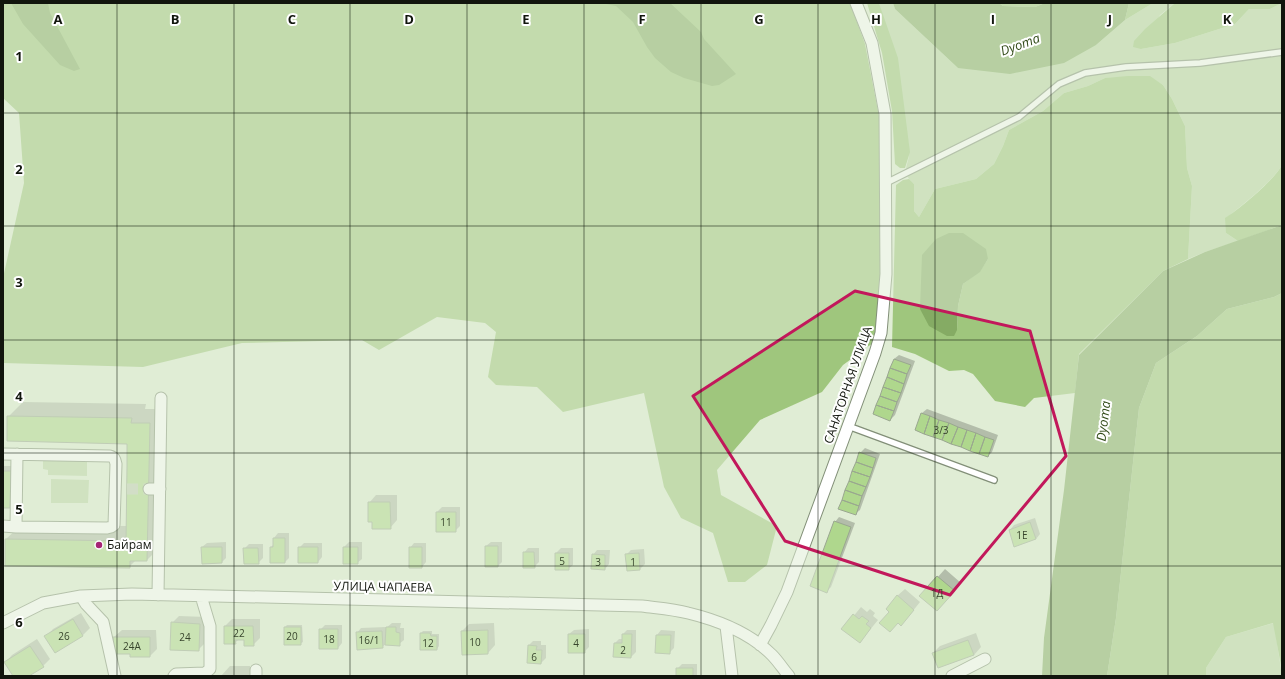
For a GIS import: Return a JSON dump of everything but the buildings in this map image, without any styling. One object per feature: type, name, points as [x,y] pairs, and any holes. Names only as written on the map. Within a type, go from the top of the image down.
[{"type":"street","name":"САНАТОРНАЯ УЛИЦА","points":[[760,645],[787,592],[881,333],[886,274],[885,114],[872,43],[856,3]]},
{"type":"street","points":[[158,595],[154,489],[161,398]]},
{"type":"street","points":[[3,454],[110,456],[115,460],[121,489],[114,525],[111,527],[3,526]]},
{"type":"street","points":[[16,526],[17,454]]},
{"type":"street","name":"УЛИЦА ЧАПАЕВА","points":[[3,623],[43,603],[81,596],[132,594],[642,606],[686,613],[726,626],[760,645],[772,655],[789,676]]},
{"type":"street","points":[[81,596],[86,604],[103,622],[116,676]]},
{"type":"street","points":[[174,676],[176,674],[205,674],[210,669],[210,626],[201,596]]},
{"type":"street","points":[[726,626],[732,676]]},
{"type":"street","points":[[952,676],[985,660]]},
{"type":"lane","points":[[886,183],[1019,117],[1059,84],[1085,73],[1126,67],[1200,63],[1282,52]]},
{"type":"lane","points":[[848,426],[994,480]]},
{"type":"highlighted area","points":[[855,291],[1030,331],[1066,456],[950,595],[785,541],[693,396]]},
{"type":"shaded area","points":[[3,3],[850,3],[865,44],[879,116],[881,272],[877,340],[843,365],[822,392],[760,420],[717,470],[721,495],[777,526],[767,565],[745,582],[728,582],[713,533],[681,518],[664,487],[644,393],[563,412],[537,387],[496,385],[488,377],[496,332],[485,323],[437,317],[379,350],[362,340],[242,343],[143,367],[3,363],[3,278],[24,183],[19,113],[3,98]]},
{"type":"shaded area","points":[[867,3],[879,3],[898,58],[910,152],[905,168],[900,168],[895,164],[892,111],[882,53]]},
{"type":"shaded area","points":[[879,3],[893,3],[895,9],[958,68],[1096,45],[1125,20],[1153,3],[1175,3],[1160,15],[1141,49],[1175,43],[1235,24],[1249,9],[1270,9],[1282,3],[1282,165],[1264,186],[1226,218],[1226,233],[1238,241],[1188,259],[1192,186],[1187,168],[1185,126],[1172,99],[1163,85],[1150,77],[1105,78],[1088,86],[1064,93],[1043,111],[1009,130],[994,164],[976,179],[935,189],[919,217],[914,211],[914,184],[906,172],[909,146],[900,89],[889,37]]},
{"type":"shaded area","points":[[999,3],[1045,3],[1035,7],[1003,6]]},
{"type":"shaded area","points":[[1129,3],[1153,3],[1125,20]]},
{"type":"shaded area","points":[[1175,3],[1282,3],[1270,9],[1249,9],[1235,24],[1175,43],[1141,49],[1133,47],[1134,41],[1145,29]]},
{"type":"shaded area","points":[[1150,76],[1163,85],[1172,99],[1185,126],[1187,168],[1192,186],[1188,259],[1163,271],[1079,354],[1075,393],[1034,398],[1025,407],[995,401],[973,374],[964,370],[949,371],[915,354],[892,347],[896,185],[903,180],[909,179],[914,184],[914,211],[919,217],[935,189],[976,179],[994,164],[1009,130],[1043,111],[1064,93],[1088,86],[1105,78]],"holes":[[[949,233],[988,259],[980,271],[963,284],[958,306],[957,330]]]},
{"type":"shaded area","points":[[1282,165],[1282,225],[1238,241],[1226,233],[1225,218],[1240,208],[1272,178]]},
{"type":"shaded area","points":[[1282,293],[1282,671],[1273,623],[1226,637],[1206,668],[1206,676],[1107,676],[1116,618],[1139,408],[1156,363],[1197,336],[1227,309],[1274,297]]},
{"type":"shaded area","points":[[43,459],[87,460],[87,476],[48,475],[48,470],[43,469]]},
{"type":"shaded area","points":[[51,479],[89,480],[88,503],[51,503]]},
{"type":"shaded area","points":[[1274,623],[1282,676],[1206,676],[1206,668],[1226,637]]},
{"type":"water","points":[[11,3],[48,3],[50,13],[80,69],[74,71],[60,65],[23,24]]},
{"type":"water","points":[[601,3],[670,3],[701,32],[704,39],[736,74],[719,85],[712,86],[684,78],[671,72],[655,58],[633,22],[616,6]]},
{"type":"water","name":"Dyoma","points":[[893,3],[999,3],[1003,6],[1035,7],[1045,3],[1129,3],[1125,20],[1096,45],[1064,63],[1010,74],[958,68],[895,9]]},
{"type":"water","name":"Dyoma","points":[[1282,225],[1282,293],[1274,297],[1227,309],[1197,336],[1156,363],[1139,408],[1116,618],[1107,676],[1042,676],[1044,638],[1064,490],[1079,355],[1163,271],[1205,252]]},
{"type":"water","points":[[949,233],[963,233],[986,249],[988,259],[980,272],[963,284],[958,306],[957,330],[954,336],[947,336],[929,326],[920,309],[922,255],[936,239]]},
{"type":"tunnel","points":[[127,489],[149,489]]},
{"type":"place","name":"Байрам","points":[[99,545]]}]
